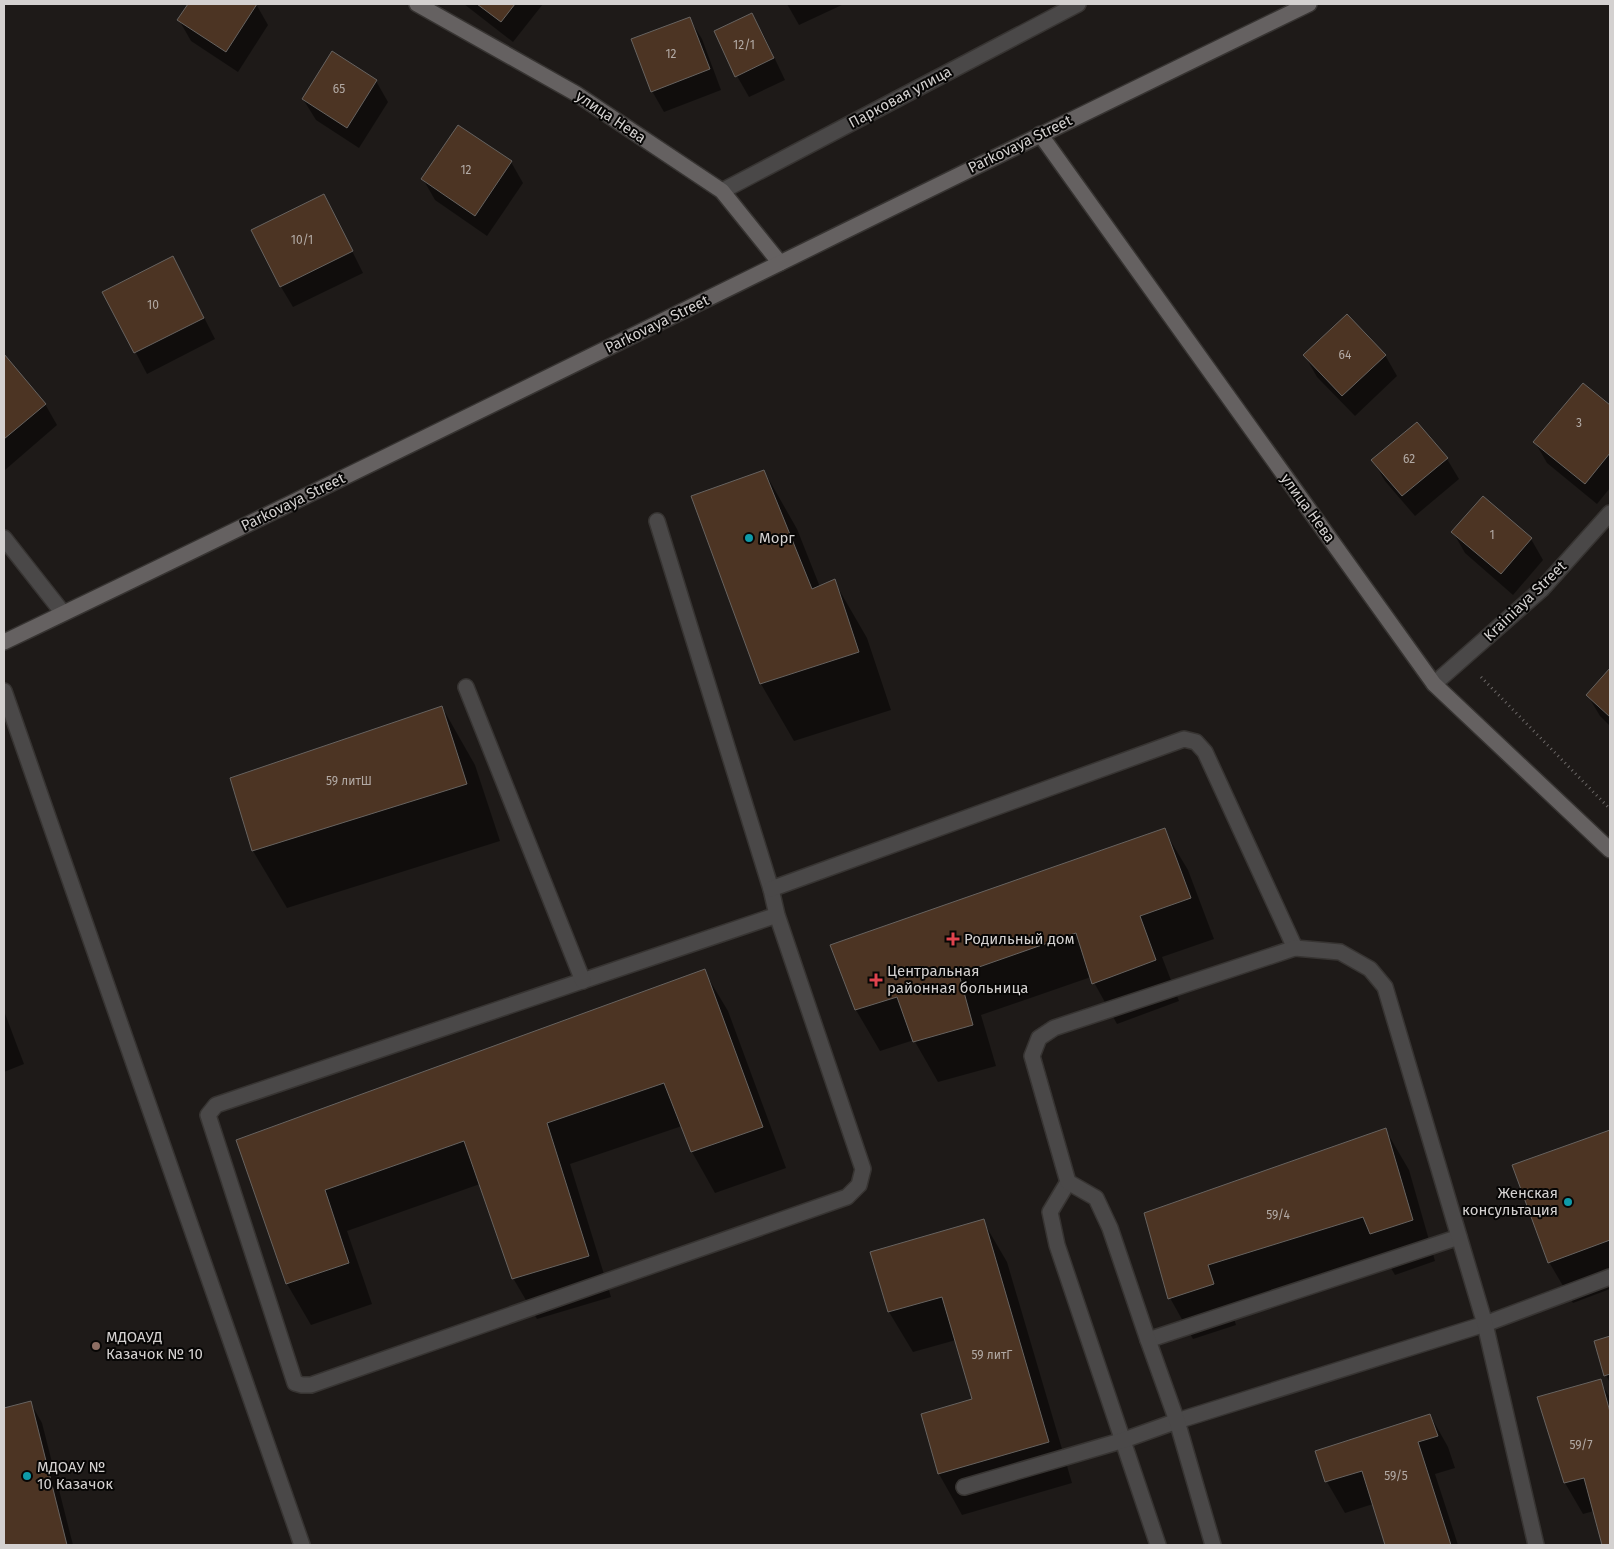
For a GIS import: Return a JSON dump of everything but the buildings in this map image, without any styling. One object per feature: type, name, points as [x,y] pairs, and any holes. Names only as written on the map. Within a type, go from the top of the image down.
[{"type":"main road","name":"улица Нева","points":[[417,4],[575,93],[722,191],[780,263]]},
{"type":"main road","name":"Parkovaya Street","points":[[4,642],[1309,4]]},
{"type":"main road","name":"улица Нева","points":[[1040,134],[1434,684],[1610,850]]},
{"type":"street","name":"Парковая улица","points":[[722,191],[1078,4]]},
{"type":"street","name":"Krainiaya Street","points":[[1434,684],[1542,589],[1610,513]]},
{"type":"street","points":[[657,521],[771,889],[777,915],[863,1169],[860,1185],[847,1197],[312,1385],[295,1383],[208,1115],[216,1105],[777,915]]},
{"type":"street","points":[[4,538],[63,614]]},
{"type":"street","points":[[466,687],[583,980]]},
{"type":"street","points":[[4,691],[302,1545]]},
{"type":"street","points":[[771,889],[1184,740],[1196,742],[1205,752],[1294,948]]},
{"type":"street","points":[[1213,1545],[1178,1421],[1110,1228],[1096,1198],[1068,1182],[1032,1056],[1039,1038],[1054,1028],[1294,948],[1340,952],[1370,969],[1385,987],[1485,1324],[1536,1545]]},
{"type":"street","points":[[1068,1182],[1050,1212],[1057,1245],[1158,1545]]},
{"type":"street","points":[[1148,1340],[1459,1237]]},
{"type":"street","points":[[964,1487],[1124,1440],[1178,1421],[1485,1324],[1610,1277]]},
{"type":"path","points":[[1463,660],[1610,809]]},
{"type":"place","name":"Морг","points":[[749,538]]},
{"type":"place","name":"Родильный дом","points":[[953,939]]},
{"type":"place","name":"Центральная районная больница","points":[[876,980]]},
{"type":"place","name":"Женская консультация","points":[[1568,1202]]},
{"type":"place","name":"МДОАУД Казачок № 10","points":[[96,1346]]},
{"type":"place","name":"МДОАУ № 10 Казачок","points":[[27,1476]]}]
